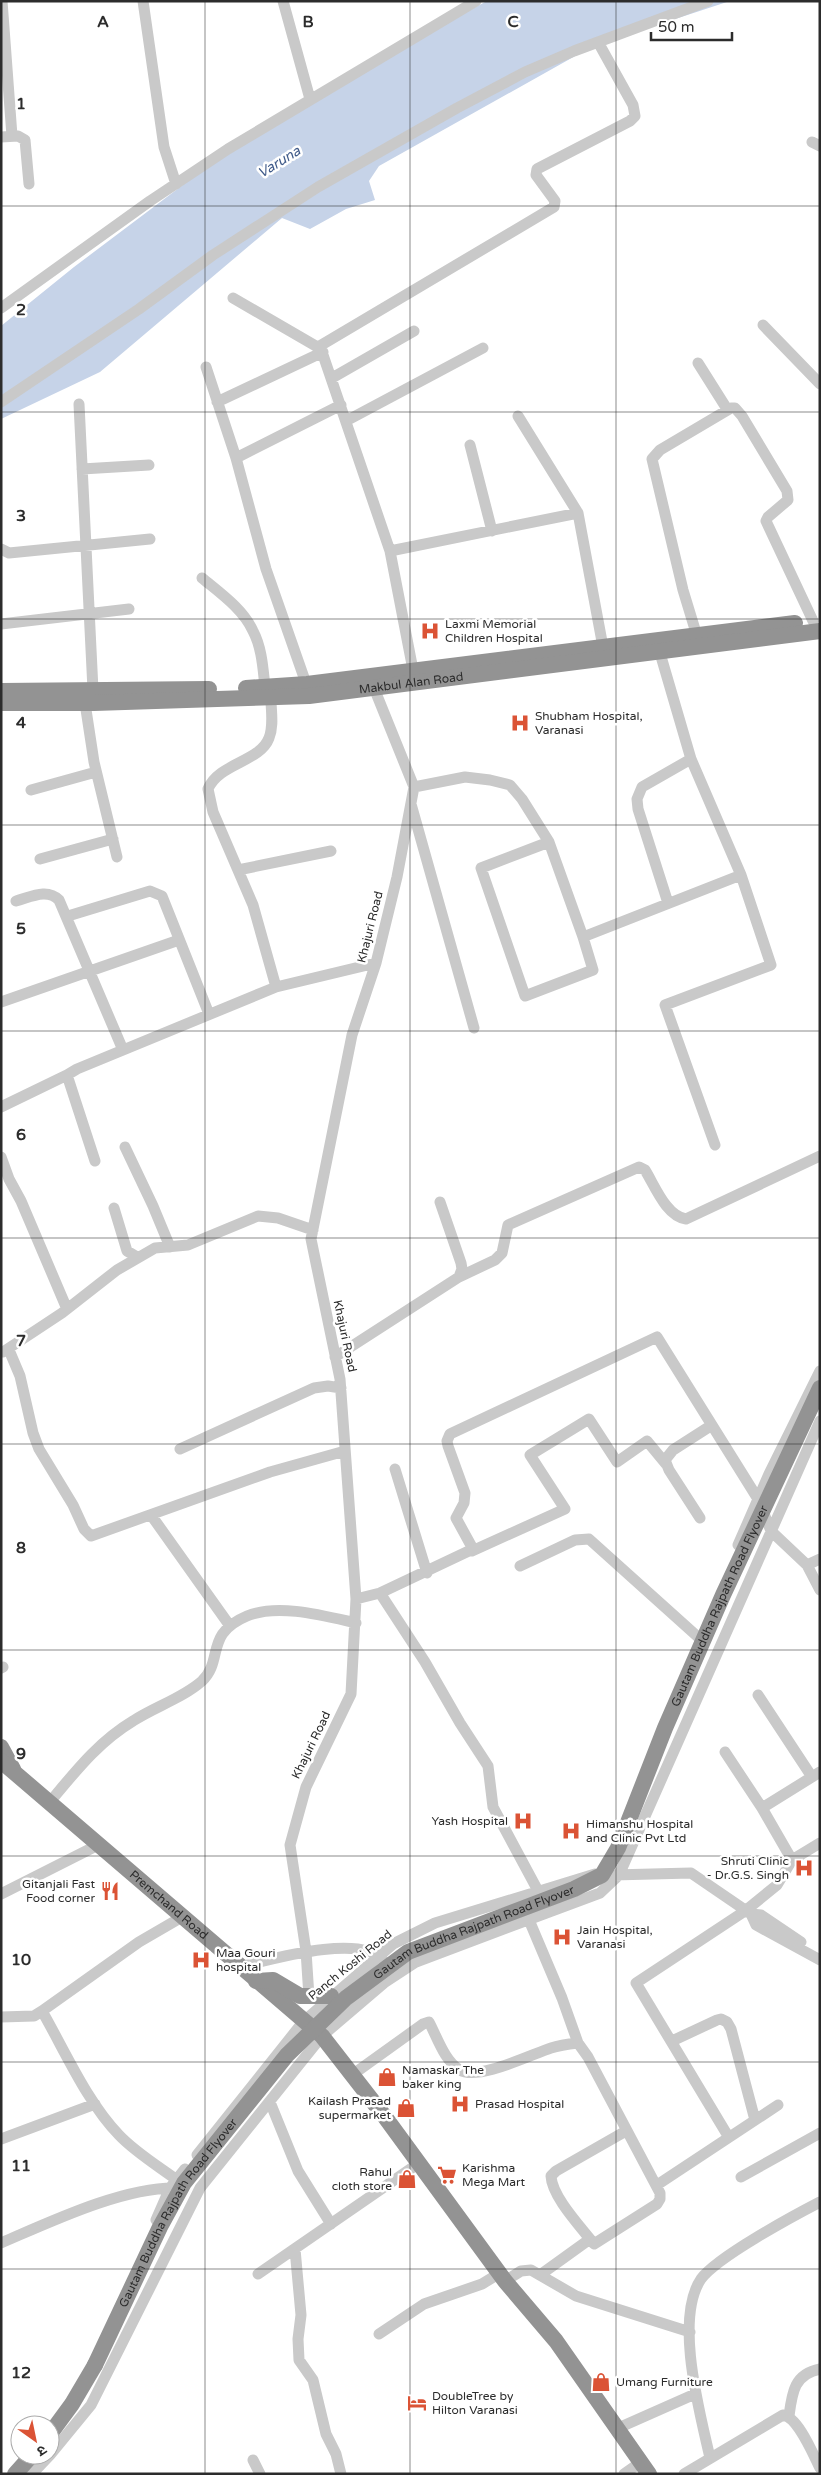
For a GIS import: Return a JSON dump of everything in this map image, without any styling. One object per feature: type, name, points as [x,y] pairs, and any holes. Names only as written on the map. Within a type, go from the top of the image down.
[{"type":"highway","name":"Makbul Alan Road","points":[[308,690],[413,670],[697,636],[818,624]]},
{"type":"highway","name":"Makbul Alan Road","points":[[1,703],[89,697],[268,693],[374,688],[660,653],[818,624]]},
{"type":"highway","name":"Makbul Alan Road","points":[[1,691],[89,697]]},
{"type":"highway","name":"Gautam Buddha Rajpath Road Flyover","points":[[60,2420],[95,2365],[160,2227],[184,2183],[287,2055],[346,1998],[408,1952],[574,1890],[602,1874],[618,1848],[665,1728],[723,1595],[820,1388]]},
{"type":"highway","name":"Premchand Road","points":[[1,1747],[15,1774]]},
{"type":"highway","name":"Premchand Road","points":[[1,1761],[303,2022],[322,2036],[503,2277],[556,2341],[645,2468]]},
{"type":"highway","points":[[256,1981],[273,1980],[290,1992],[309,1996],[331,1996]]},
{"type":"highway","points":[[16,2474],[38,2467]]},
{"type":"street","points":[[2,1],[6,136],[21,136],[25,140],[29,184]]},
{"type":"street","points":[[143,1],[164,147],[176,184]]},
{"type":"street","points":[[283,1],[310,99]]},
{"type":"street","points":[[1,308],[176,184],[310,99],[476,1]]},
{"type":"street","points":[[1,402],[139,309],[213,255],[318,187],[457,108],[525,72],[598,42],[708,1]]},
{"type":"street","points":[[217,402],[320,350],[554,207],[555,201],[536,175],[537,168],[630,121],[635,116],[633,105],[598,42]]},
{"type":"street","points":[[233,298],[320,350],[332,378],[390,552],[413,670]]},
{"type":"street","points":[[762,325],[820,384]]},
{"type":"street","points":[[332,378],[414,331]]},
{"type":"street","points":[[346,421],[483,348]]},
{"type":"street","points":[[698,363],[727,409]]},
{"type":"street","points":[[206,367],[236,458],[266,569],[308,690]]},
{"type":"street","points":[[79,404],[89,615],[89,697],[96,772],[117,857]]},
{"type":"street","points":[[236,458],[341,406]]},
{"type":"street","points":[[697,636],[683,590],[652,459],[660,450],[731,408],[738,411],[787,491],[788,500],[768,517],[766,521],[818,624]]},
{"type":"street","points":[[518,416],[578,513],[603,647]]},
{"type":"street","points":[[470,446],[492,531]]},
{"type":"street","points":[[82,469],[149,465]]},
{"type":"street","points":[[390,552],[578,513]]},
{"type":"street","points":[[1,549],[9,553],[86,547],[150,539]]},
{"type":"street","points":[[202,578],[239,611],[253,630],[260,651],[268,693],[271,730],[267,742],[257,751],[217,775],[208,790],[213,812],[253,905],[276,987]]},
{"type":"street","points":[[1,624],[129,609]]},
{"type":"street","points":[[660,653],[691,759],[741,875],[771,965],[665,1004],[715,1145]]},
{"type":"street","points":[[374,688],[414,787],[465,777],[510,785],[522,799],[549,842],[583,936],[592,970],[525,996],[481,868],[549,842]]},
{"type":"street","points":[[668,903],[638,809],[638,792],[649,782],[691,759]]},
{"type":"street","points":[[31,790],[96,772]]},
{"type":"street","name":"Khajuri Road","points":[[309,1996],[306,1951],[290,1845],[306,1786],[352,1694],[356,1623],[356,1599],[341,1388],[310,1239],[352,1035],[376,963],[397,877],[414,787]]},
{"type":"street","points":[[411,803],[474,1028]]},
{"type":"street","points":[[40,859],[113,839]]},
{"type":"street","points":[[238,870],[331,851]]},
{"type":"street","points":[[583,936],[741,875]]},
{"type":"street","points":[[68,916],[150,892],[162,896],[210,1014]]},
{"type":"street","points":[[16,902],[40,894],[55,895],[68,916],[123,1050]]},
{"type":"street","points":[[1,1002],[180,940]]},
{"type":"street","points":[[1,1107],[123,1050],[276,987],[376,963]]},
{"type":"street","points":[[67,1075],[95,1161]]},
{"type":"street","points":[[125,1147],[170,1247]]},
{"type":"street","points":[[335,1357],[460,1277],[494,1260],[502,1253],[508,1226],[639,1167],[645,1170],[672,1212],[679,1218],[686,1219],[820,1156]]},
{"type":"street","points":[[1,1157],[9,1179],[22,1201],[67,1309]]},
{"type":"street","points":[[440,1202],[461,1263],[460,1277]]},
{"type":"street","points":[[114,1208],[127,1251],[137,1257]]},
{"type":"street","points":[[312,1230],[278,1218],[258,1216],[196,1243],[180,1247],[155,1248],[137,1257],[67,1309],[5,1351],[20,1376],[33,1433],[39,1448],[73,1505],[87,1534],[93,1536],[270,1472],[345,1451]]},
{"type":"street","points":[[472,1551],[472,1544],[456,1516],[465,1499],[447,1441],[454,1431],[657,1337],[758,1499],[771,1531],[807,1565],[820,1590]]},
{"type":"street","points":[[590,1873],[604,1860],[758,1499],[820,1371]]},
{"type":"street","points":[[180,1449],[314,1388],[341,1388]]},
{"type":"street","points":[[356,1599],[380,1593],[427,1573],[565,1509],[530,1455],[589,1420],[617,1462],[648,1441],[666,1464],[700,1518]]},
{"type":"street","points":[[60,2443],[91,2405],[200,2188],[322,2036],[396,1975],[416,1962],[600,1893],[619,1875],[820,1421]]},
{"type":"street","points":[[666,1464],[668,1453],[712,1425]]},
{"type":"street","points":[[394,1469],[427,1573]]},
{"type":"street","points":[[151,1515],[230,1626]]},
{"type":"street","points":[[520,1566],[576,1540],[589,1539],[595,1542],[698,1637]]},
{"type":"street","points":[[807,1565],[820,1559]]},
{"type":"street","points":[[380,1593],[425,1662],[460,1723],[488,1766],[493,1807],[537,1890],[544,1915]]},
{"type":"street","points":[[49,1803],[99,1744],[132,1721],[202,1681],[211,1667],[215,1646],[220,1636],[230,1626],[249,1615],[278,1611],[320,1615],[356,1623]]},
{"type":"street","points":[[758,1695],[816,1775],[762,1808]]},
{"type":"street","points":[[725,1752],[762,1808],[792,1860]]},
{"type":"street","points":[[728,2136],[636,1983],[748,1913],[777,1885],[792,1860],[820,1843]]},
{"type":"street","points":[[1,1894],[98,1844]]},
{"type":"street","name":"Panch Koshi Road","points":[[56,2415],[76,2387],[102,2338],[174,2184],[303,2022],[393,1944],[435,1923],[590,1873],[619,1875],[691,1873],[748,1913],[756,1925],[820,1960]]},
{"type":"street","points":[[748,1913],[761,1915],[820,1952]]},
{"type":"street","points":[[1,2017],[34,2016],[139,1942],[182,1918]]},
{"type":"street","points":[[529,1920],[562,1998],[578,2043],[657,2185],[660,2199],[657,2204],[594,2244],[560,2200],[551,2182],[551,2176],[556,2171],[626,2131]]},
{"type":"street","points":[[239,1967],[306,1951],[352,1948],[379,1956],[396,1975]]},
{"type":"street","points":[[42,2011],[95,2104],[121,2137],[174,2184]]},
{"type":"street","points":[[672,2041],[716,2020],[721,2019],[727,2022],[731,2029],[754,2120]]},
{"type":"street","points":[[352,2075],[423,2024],[429,2022],[446,2056],[458,2070],[465,2072],[478,2072],[552,2047],[578,2043]]},
{"type":"street","points":[[270,2102],[298,2171],[331,2224]]},
{"type":"street","points":[[1,2139],[95,2104]]},
{"type":"street","points":[[657,2185],[728,2136],[778,2105]]},
{"type":"street","points":[[741,2177],[820,2133]]},
{"type":"street","points":[[258,2274],[419,2163]]},
{"type":"street","points":[[1,2242],[83,2208],[174,2184],[200,2188]]},
{"type":"street","points":[[710,2458],[696,2394],[690,2332],[692,2298],[702,2278],[719,2261],[820,2202]]},
{"type":"street","points":[[540,2275],[590,2239]]},
{"type":"street","points":[[295,2249],[301,2315],[298,2338],[299,2360],[313,2380],[326,2434],[336,2454],[340,2474]]},
{"type":"street","points":[[379,2334],[424,2304],[521,2271],[531,2270],[576,2296],[690,2332]]},
{"type":"street","points":[[820,2369],[802,2376],[793,2388],[789,2416],[797,2426],[820,2468]]},
{"type":"street","points":[[616,2429],[696,2394]]},
{"type":"street","points":[[684,2474],[777,2417],[789,2416]]},
{"type":"street","points":[[253,2460],[260,2474]]},
{"type":"street","points":[[624,2474],[645,2468]]},
{"type":"water","name":"Varuna","points":[[487,1],[730,1],[593,46],[379,166],[369,181],[375,200],[346,209],[310,229],[282,218],[100,372],[1,419],[1,326],[74,267],[216,160],[391,52]]},
{"type":"place","name":"Laxmi Memorial Children Hospital","points":[[430,631]]},
{"type":"place","name":"Shubham Hospital, Varanasi","points":[[520,723]]},
{"type":"place","name":"Yash Hospital","points":[[523,1821]]},
{"type":"place","name":"Himanshu Hospital and Clinic Pvt Ltd","points":[[571,1831]]},
{"type":"place","name":"Shruti Clinic - Dr.G.S. Singh","points":[[804,1868]]},
{"type":"place","name":"Gitanjali Fast Food corner","points":[[110,1891]]},
{"type":"place","name":"Jain Hospital, Varanasi","points":[[562,1937]]},
{"type":"place","name":"Maa Gouri hospital","points":[[201,1960]]},
{"type":"place","name":"Namaskar The baker king","points":[[387,2077]]},
{"type":"place","name":"Prasad Hospital","points":[[460,2104]]},
{"type":"place","name":"Kailash Prasad supermarket","points":[[406,2108]]},
{"type":"place","name":"Karishma Mega Mart","points":[[447,2175]]},
{"type":"place","name":"Rahul cloth store","points":[[407,2179]]},
{"type":"place","name":"Umang Furniture","points":[[601,2382]]},
{"type":"place","name":"DoubleTree by Hilton Varanasi","points":[[417,2403]]}]
